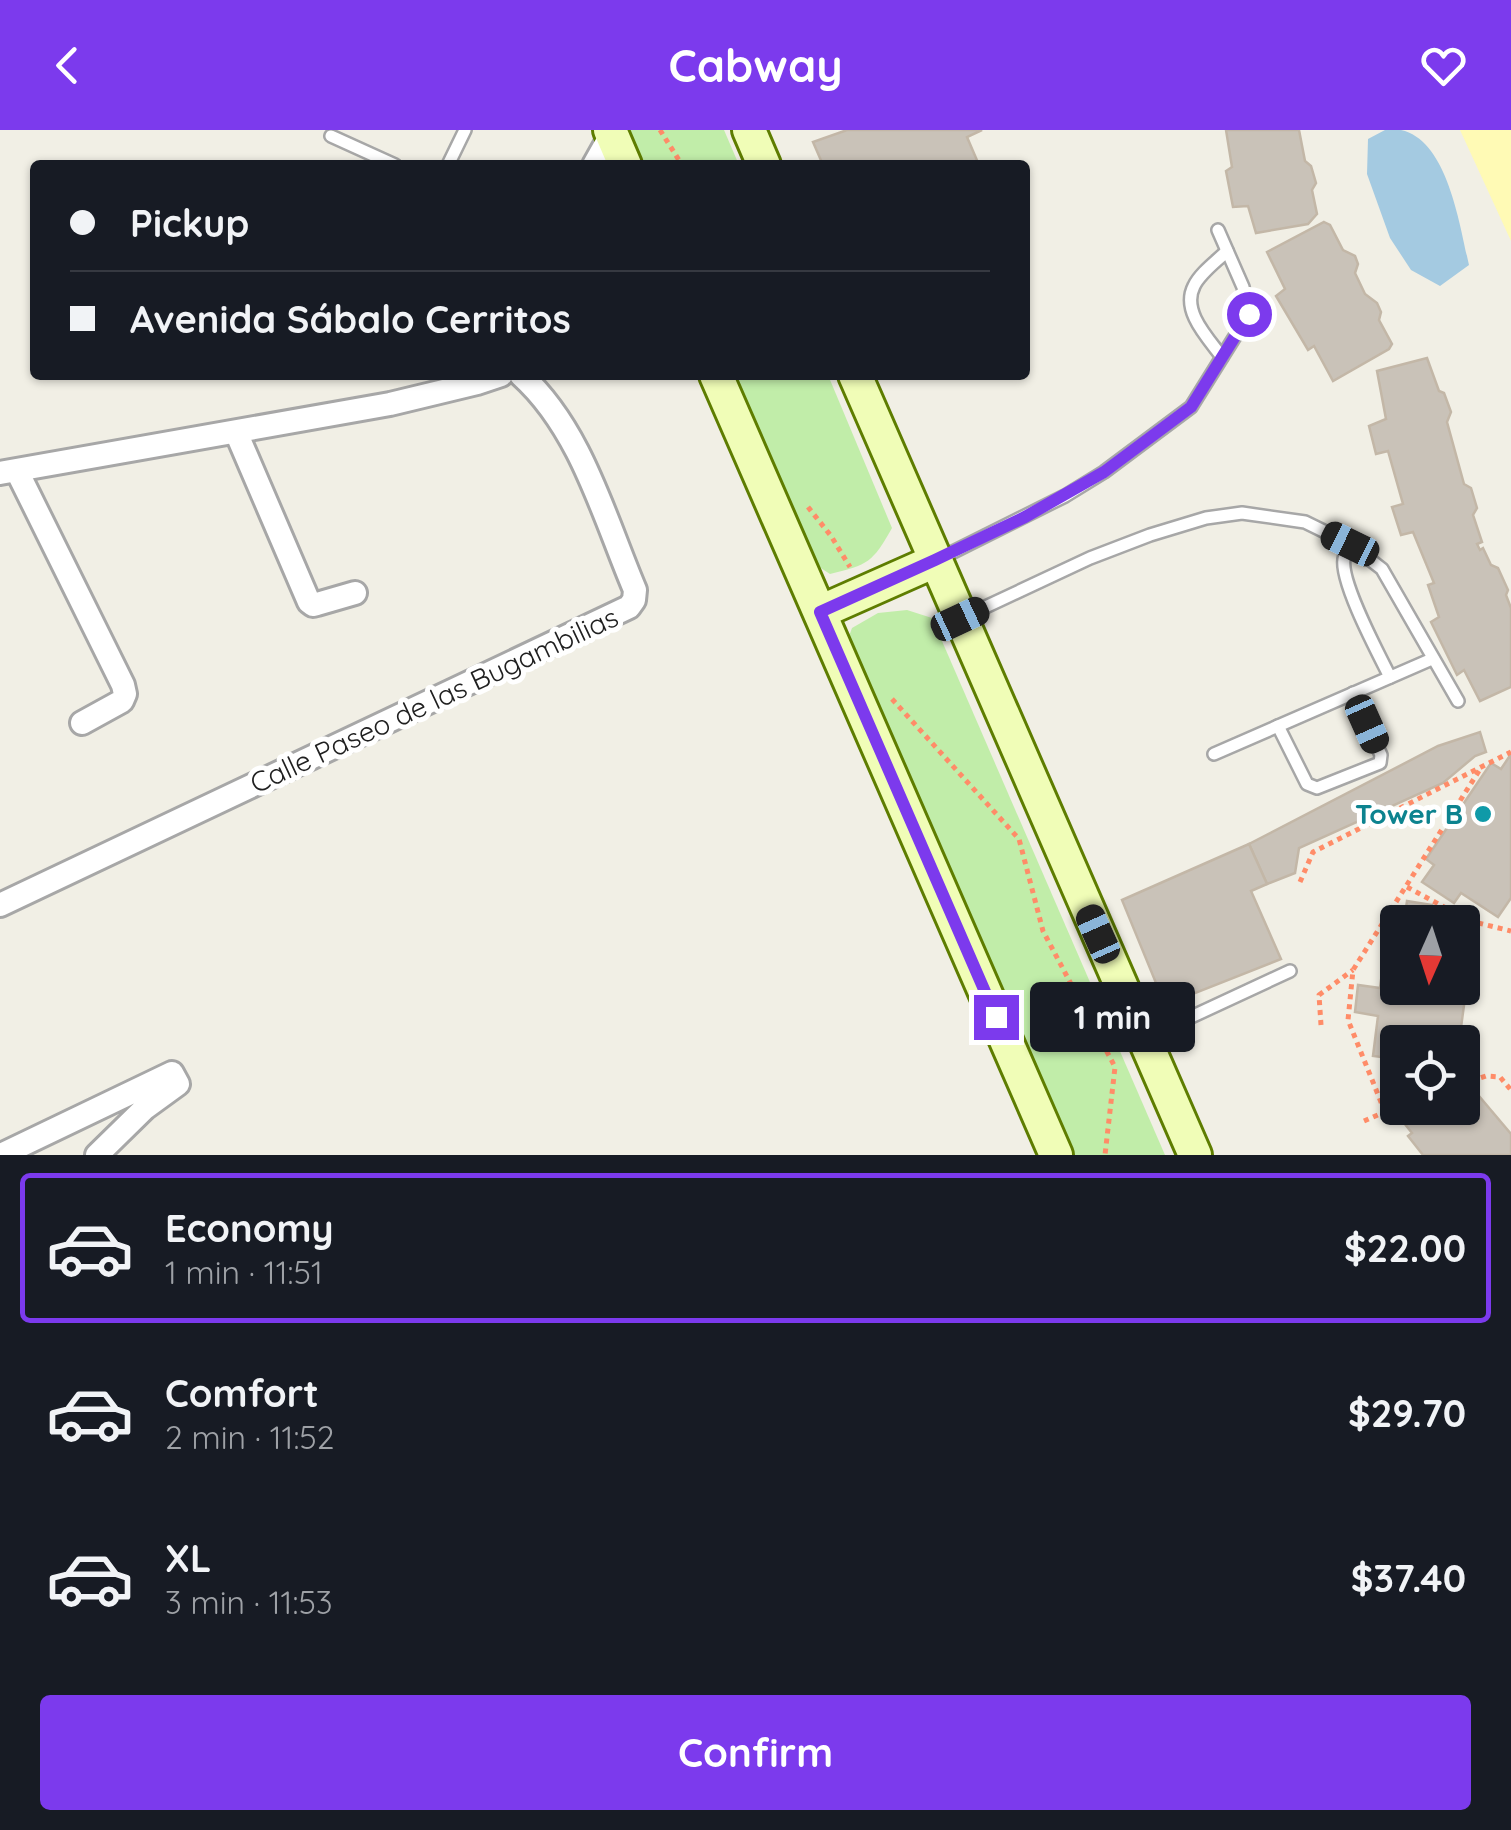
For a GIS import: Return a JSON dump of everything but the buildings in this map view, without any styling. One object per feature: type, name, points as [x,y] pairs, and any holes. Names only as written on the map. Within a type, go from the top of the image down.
[{"type":"main road","points":[[748,130],[762,160]]},
{"type":"main road","points":[[611,131],[623,160]]},
{"type":"main road","points":[[718,380],[1056,1155]]},
{"type":"main road","points":[[857,380],[1195,1155]]},
{"type":"main road","points":[[820,612],[935,560]]},
{"type":"street","points":[[596,160],[611,131]]},
{"type":"street","points":[[82,724],[122,702],[123,685],[8,472],[390,404],[488,380]]},
{"type":"street","name":"Calle Paseo de las Bugambilias","points":[[0,905],[629,607],[634,590],[579,454],[561,420],[527,380]]},
{"type":"street","points":[[236,432],[308,602],[317,604],[355,592]]},
{"type":"street","points":[[0,1155],[172,1074],[178,1084],[145,1108],[97,1155]]},
{"type":"lane","points":[[450,160],[465,130]]},
{"type":"lane","points":[[331,136],[384,160]]},
{"type":"lane","points":[[935,560],[1052,503],[1104,472],[1191,407],[1249,314],[1243,287],[1218,230]]},
{"type":"lane","points":[[1222,357],[1199,327],[1190,304],[1194,285],[1227,251]]},
{"type":"lane","points":[[960,619],[1090,558],[1206,518],[1242,513],[1305,522],[1350,544],[1382,569],[1458,701]]},
{"type":"lane","points":[[1350,544],[1344,560],[1346,577],[1390,677]]},
{"type":"lane","points":[[1214,754],[1432,659]]},
{"type":"lane","points":[[1278,726],[1307,784],[1317,788],[1380,763],[1353,693]]},
{"type":"lane","points":[[1144,1038],[1290,971]]},
{"type":"path","points":[[660,130],[679,160]]},
{"type":"path","points":[[804,503],[847,560],[863,592]]},
{"type":"path","points":[[886,694],[1019,838],[1043,931],[1115,1068],[1104,1155]]},
{"type":"path","points":[[1300,882],[1313,852],[1511,752]]},
{"type":"path","points":[[1321,1025],[1319,995],[1353,970],[1482,766]]},
{"type":"path","points":[[1407,887],[1470,921],[1511,931]]},
{"type":"path","points":[[1353,970],[1348,1020],[1380,1102]]},
{"type":"path","points":[[1480,1078],[1500,1077],[1511,1070]]},
{"type":"path","points":[[1500,1077],[1511,1090]]},
{"type":"path","points":[[1364,1121],[1380,1114]]},
{"type":"green space","points":[[617,130],[724,130],[737,160],[630,160]]},
{"type":"green space","points":[[729,380],[830,380],[892,528],[880,548],[853,568],[830,574],[810,561]]},
{"type":"green space","points":[[907,610],[932,618],[1165,1155],[1062,1155],[843,653],[852,628],[878,613]]},
{"type":"sand","points":[[1460,130],[1511,130],[1511,241]]},
{"type":"water","points":[[1385,130],[1401,130],[1417,137],[1441,167],[1449,187],[1469,265],[1440,286],[1411,270],[1390,238],[1367,174],[1368,139]]},
{"type":"place","name":"Tower B","points":[[1483,814]]},
{"type":"route","points":[[996,1017],[820,612],[1025,517],[1104,472],[1191,407],[1249,314]]}]
